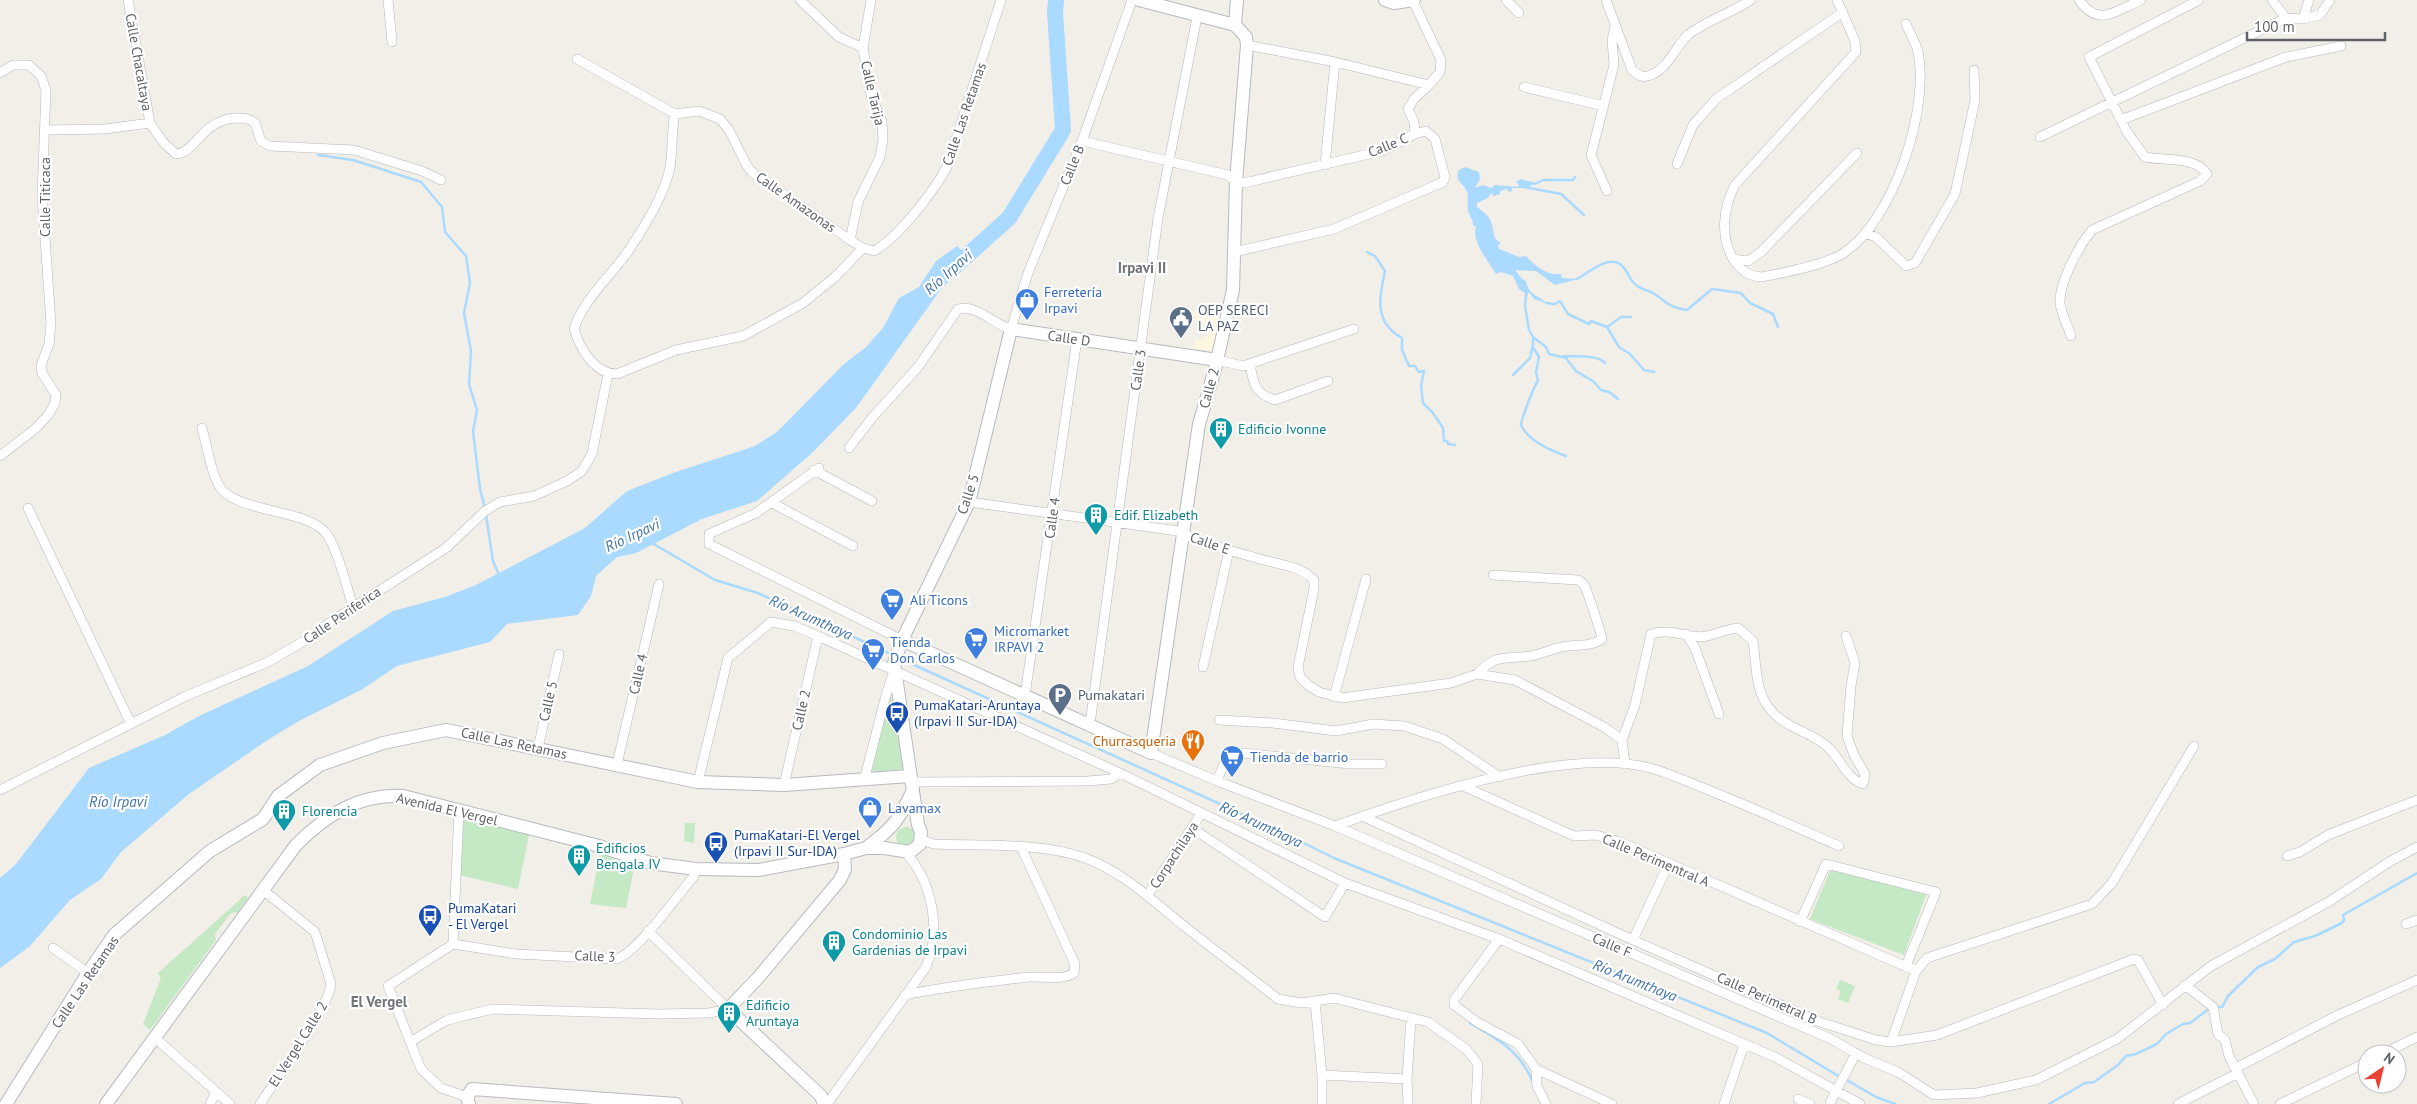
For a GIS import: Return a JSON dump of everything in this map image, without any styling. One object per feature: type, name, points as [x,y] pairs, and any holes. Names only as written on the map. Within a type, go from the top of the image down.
[{"type":"main road","points":[[1139,0],[1197,17],[1235,25],[1246,37],[1246,45]]},
{"type":"main road","points":[[1235,25],[1237,0]]},
{"type":"main road","points":[[1385,0],[1394,3],[1414,0]]},
{"type":"main road","name":"Calle 2","points":[[1151,753],[1199,424],[1230,305],[1236,182],[1246,45]]},
{"type":"main road","name":"Calle D","points":[[1010,329],[1217,360]]},
{"type":"main road","name":"Calle 5","points":[[894,667],[900,645],[969,502],[1010,329]]},
{"type":"main road","points":[[900,645],[1025,695],[1151,753]]},
{"type":"main road","points":[[866,848],[902,851],[918,848],[922,840],[918,825],[894,667]]},
{"type":"main road","name":"Calle Las Retamas","points":[[6,1104],[88,973],[114,936],[210,851],[263,819],[278,796],[320,766],[383,743],[446,730],[698,782],[784,784],[865,778],[912,783]]},
{"type":"main road","points":[[902,851],[890,838],[912,783]]},
{"type":"main road","name":"Avenida El Vergel","points":[[106,1104],[296,845],[312,829],[333,813],[351,804],[389,796],[403,796],[599,846],[650,863],[696,869],[759,870],[866,848]]},
{"type":"main road","points":[[866,848],[894,826],[907,820],[918,825]]},
{"type":"main road","points":[[826,1104],[821,1096],[728,1009],[757,979],[840,880],[845,869],[844,854]]},
{"type":"main road","points":[[468,1100],[472,1089],[676,1104]]},
{"type":"street","name":"Calle Chacaltaya","points":[[128,0],[150,123]]},
{"type":"street","points":[[388,0],[392,42]]},
{"type":"street","points":[[800,0],[834,33],[863,48]]},
{"type":"street","name":"Calle Tarija","points":[[850,240],[858,202],[880,157],[883,140],[882,122],[872,95],[863,48],[871,0]]},
{"type":"street","name":"Calle Las Retamas","points":[[863,248],[874,251],[883,246],[939,182],[961,130],[1001,0]]},
{"type":"street","name":"Calle B","points":[[1010,329],[1028,273],[1082,141],[1132,0]]},
{"type":"street","points":[[1414,0],[1440,60],[1440,72],[1414,99],[1408,109],[1414,122],[1416,134]]},
{"type":"street","points":[[1506,0],[1519,13]]},
{"type":"street","points":[[1606,0],[1632,70],[1639,76],[1646,77],[1662,67],[1688,35],[1751,0]]},
{"type":"street","points":[[1837,0],[1855,41],[1856,52],[1742,175],[1728,197],[1724,236],[1733,259],[1742,271],[1750,276],[1762,277],[1842,255],[1866,234],[1899,178],[1908,154],[1920,73],[1917,48],[1906,24]]},
{"type":"street","points":[[2079,0],[2092,14],[2101,16],[2141,0]]},
{"type":"street","points":[[2071,336],[2060,305],[2061,287],[2068,275],[2074,257],[2092,230],[2200,181],[2207,174],[2194,163],[2145,157],[2121,120],[2089,57],[2199,0]]},
{"type":"street","points":[[2272,0],[2286,18]]},
{"type":"street","points":[[2303,20],[2309,0]]},
{"type":"street","points":[[2040,137],[2286,18],[2303,20],[2320,15],[2330,0]]},
{"type":"street","points":[[1677,164],[1692,125],[1716,99],[1843,12]]},
{"type":"street","name":"Calle 3","points":[[1088,724],[1091,717],[1158,218],[1197,17]]},
{"type":"street","points":[[1607,191],[1591,155],[1614,65],[1612,40],[1615,25]]},
{"type":"street","points":[[1246,45],[1335,62],[1429,85]]},
{"type":"street","points":[[2121,120],[2286,57],[2341,46]]},
{"type":"street","points":[[577,59],[675,114],[671,131],[670,166],[666,182],[631,248],[583,310],[574,329],[588,357],[598,369],[608,374],[617,374],[676,350],[743,336],[803,303],[835,277],[863,248]]},
{"type":"street","points":[[1325,165],[1335,62]]},
{"type":"street","name":"Calle Titicaca","points":[[0,73],[12,65],[29,65],[41,76],[46,90],[46,130],[42,196],[51,323],[49,344],[41,365],[42,373],[56,395],[55,403],[49,414],[35,429],[0,456]]},
{"type":"street","points":[[1866,234],[1876,237],[1906,266],[1915,263],[1955,194],[1975,100],[1974,70]]},
{"type":"street","points":[[1524,87],[1604,106]]},
{"type":"street","name":"Calle Amazonas","points":[[675,114],[710,113],[720,119],[729,130],[747,166],[753,173],[863,248]]},
{"type":"street","points":[[46,130],[105,129],[150,123],[163,142],[176,154],[187,150],[212,125],[229,119],[246,118],[255,123],[261,141],[270,146],[354,150],[422,171],[441,180]]},
{"type":"street","name":"Calle C","points":[[1234,252],[1334,229],[1443,182],[1445,177],[1435,139],[1426,131],[1382,151],[1244,183],[1236,182]]},
{"type":"street","points":[[1082,141],[1228,175],[1236,182]]},
{"type":"street","points":[[1733,259],[1748,261],[1761,252],[1857,153]]},
{"type":"street","name":"Calle D","points":[[849,448],[871,419],[918,367],[958,309],[966,307],[973,309],[999,326],[1010,329]]},
{"type":"street","name":"Calle D","points":[[1217,360],[1243,366],[1354,329]]},
{"type":"street","name":"Calle 4","points":[[1025,695],[1053,514],[1077,339]]},
{"type":"street","points":[[1250,364],[1253,381],[1258,392],[1275,400],[1328,381]]},
{"type":"street","name":"Calle Periferica","points":[[0,790],[23,776],[186,696],[268,662],[314,635],[353,607],[446,548],[485,511],[500,502],[534,496],[567,481],[582,471],[592,454],[608,374]]},
{"type":"street","points":[[202,428],[218,484],[226,494],[241,501],[316,525],[327,533],[353,607]]},
{"type":"street","points":[[872,501],[817,469],[756,513],[709,534],[709,544],[900,645]]},
{"type":"street","name":"Calle E","points":[[969,502],[1178,531],[1229,550],[1302,571],[1314,580],[1314,589],[1300,651],[1298,667],[1300,677],[1319,692],[1334,697]]},
{"type":"street","points":[[772,503],[853,546]]},
{"type":"street","points":[[28,508],[131,724]]},
{"type":"street","points":[[1203,667],[1229,550]]},
{"type":"street","points":[[1366,579],[1334,697],[1361,696],[1451,683],[1477,674],[1489,662],[1503,657],[1531,656],[1564,646],[1597,643],[1602,639],[1603,632],[1593,614],[1584,585],[1578,580],[1493,575]]},
{"type":"street","name":"Calle 4","points":[[617,764],[659,584]]},
{"type":"street","points":[[698,782],[728,658],[771,622],[794,626],[894,667],[1152,787],[1200,814],[1345,882],[1499,939],[1775,1057],[1837,1088],[1860,1104]]},
{"type":"street","points":[[1625,764],[1622,740],[1635,704],[1651,634],[1663,630],[1706,637],[1725,629],[1738,628],[1745,632],[1753,642],[1758,689],[1765,704],[1791,726],[1818,738],[1832,751],[1854,781],[1863,784],[1865,774],[1854,755],[1847,736],[1851,686],[1856,663],[1846,636]]},
{"type":"street","points":[[1686,634],[1695,648],[1719,714]]},
{"type":"street","name":"Calle 2","points":[[784,784],[818,636]]},
{"type":"street","name":"Calle 5","points":[[538,748],[559,654]]},
{"type":"street","points":[[865,778],[894,667]]},
{"type":"street","points":[[1477,674],[1515,680],[1604,727],[1622,740]]},
{"type":"street","points":[[1219,720],[1273,723],[1336,730],[1373,724],[1404,726],[1443,738],[1500,777]]},
{"type":"street","points":[[1890,1042],[1916,971],[1927,958],[2092,904],[2112,884],[2194,746]]},
{"type":"street","points":[[1216,781],[1227,756],[1232,752],[1350,764],[1382,764]]},
{"type":"street","name":"Calle F","points":[[1151,753],[1216,781],[1335,826],[1831,1039],[1887,1067],[1934,1095],[1977,1093],[2036,1080],[2095,1051],[2124,1034],[2211,966],[2330,901],[2389,862],[2417,847]]},
{"type":"street","points":[[1335,826],[1463,786],[1500,777],[1570,763],[1625,764],[1649,767],[1687,781],[1839,846]]},
{"type":"street","points":[[912,783],[1088,782],[1111,779],[1120,773]]},
{"type":"street","name":"Calle Perimentral A","points":[[1463,786],[1574,836],[1596,835],[1620,842],[1668,865],[1916,971]]},
{"type":"street","points":[[2287,856],[2300,852],[2328,835],[2417,800]]},
{"type":"street","points":[[459,810],[453,944],[388,986],[421,1069],[441,1088],[468,1100]]},
{"type":"street","name":"Corpachilaya","points":[[1147,896],[1200,814]]},
{"type":"street","name":"Calle Perimetral B","points":[[1362,816],[1633,940],[1820,1022],[1860,1036],[1890,1042],[1936,1035],[2134,959],[2138,960],[2163,1005]]},
{"type":"street","points":[[1192,828],[1325,917],[1345,882]]},
{"type":"street","points":[[922,840],[934,844],[1021,847],[1060,851],[1084,858],[1122,878],[1147,896],[1278,999],[1301,1003],[1334,998],[1352,1001],[1411,1019],[1428,1022],[1466,1049],[1478,1064],[1476,1104]]},
{"type":"street","points":[[905,995],[945,986],[1043,976],[1061,978],[1074,973],[1075,964],[1021,847]]},
{"type":"street","points":[[826,1104],[926,967],[933,950],[932,906],[918,866],[902,851]]},
{"type":"street","points":[[1800,922],[1826,864],[1936,892],[1906,966]]},
{"type":"street","points":[[1633,940],[1668,865]]},
{"type":"street","name":"Calle 3","points":[[453,944],[516,954],[616,959],[629,952],[648,931],[694,876],[696,869]]},
{"type":"street","name":"El Vergel Calle 2","points":[[260,1104],[319,1014],[331,992],[331,984],[316,932],[263,890]]},
{"type":"street","points":[[2406,924],[2417,920]]},
{"type":"street","points":[[648,931],[728,1009]]},
{"type":"street","points":[[1499,939],[1454,1000],[1454,1005],[1477,1022],[1518,1044],[1536,1069],[1612,1104]]},
{"type":"street","points":[[52,948],[88,973]]},
{"type":"street","points":[[2178,1104],[2338,1016],[2417,980]]},
{"type":"street","points":[[2185,985],[2213,1007],[2218,1034],[2225,1040],[2237,1071],[2254,1104]]},
{"type":"street","points":[[1315,1001],[1322,1075],[1322,1104]]},
{"type":"street","points":[[410,1042],[447,1020],[493,1009],[666,1014],[709,1013],[728,1009]]},
{"type":"street","points":[[1408,1104],[1407,1079],[1411,1019]]},
{"type":"street","points":[[154,1037],[230,1104]]},
{"type":"street","points":[[2403,1044],[2417,1037]]},
{"type":"street","points":[[1724,1104],[1744,1045]]},
{"type":"street","points":[[1827,1104],[1856,1053]]},
{"type":"street","points":[[2280,1104],[2357,1067]]},
{"type":"street","points":[[1536,1069],[1537,1086],[1546,1104]]},
{"type":"street","points":[[1322,1075],[1407,1079]]},
{"type":"street","points":[[210,1104],[216,1092]]},
{"type":"street","points":[[1798,1099],[1810,1104]]},
{"type":"shaded area","points":[[1193,311],[1221,317],[1215,348],[1211,351],[1193,348],[1195,339],[1204,340],[1204,336],[1208,336],[1210,325],[1191,319]]},
{"type":"green space","points":[[889,696],[893,699],[903,769],[874,772],[870,768]]},
{"type":"green space","points":[[463,818],[529,835],[518,889],[459,875]]},
{"type":"green space","points":[[685,823],[695,823],[694,843],[684,841]]},
{"type":"green space","points":[[906,827],[913,830],[916,837],[913,844],[906,847],[899,844],[896,837],[899,830]]},
{"type":"green space","points":[[600,853],[634,868],[626,908],[590,904]]},
{"type":"green space","points":[[1831,868],[1926,895],[1904,955],[1810,919]]},
{"type":"green space","points":[[245,895],[248,898],[238,912],[231,913],[215,934],[216,940],[150,1030],[143,1024],[161,978],[158,973]]},
{"type":"green space","points":[[1840,980],[1855,986],[1848,1003],[1838,999],[1841,991],[1836,989]]},
{"type":"water","points":[[1465,167],[1479,172],[1480,179],[1475,188],[1483,185],[1491,188],[1495,185],[1517,187],[1519,185],[1516,182],[1521,179],[1536,183],[1527,188],[1512,188],[1511,193],[1506,189],[1494,196],[1491,193],[1488,198],[1477,203],[1477,207],[1490,220],[1494,237],[1501,243],[1498,245],[1499,249],[1519,257],[1526,256],[1542,270],[1561,274],[1562,278],[1579,279],[1555,285],[1536,271],[1515,270],[1526,281],[1532,293],[1546,303],[1534,299],[1529,292],[1526,298],[1526,294],[1519,289],[1513,276],[1501,272],[1496,274],[1478,245],[1475,233],[1476,227],[1473,225],[1468,211],[1467,191],[1457,177],[1459,170]]},
{"type":"water","name":"Río Irpavi","points":[[957,246],[972,260],[941,289],[856,408],[812,453],[757,501],[702,519],[636,553],[617,557],[596,576],[591,596],[578,615],[507,624],[490,642],[397,666],[361,690],[299,721],[269,739],[189,794],[121,852],[101,879],[70,900],[29,947],[0,968],[0,878],[16,864],[89,768],[165,735],[199,716],[308,666],[393,611],[445,597],[476,585],[585,528],[627,491],[673,473],[755,446],[777,432],[843,365],[866,347],[883,328],[899,298],[919,287],[936,261]]},
{"type":"waterway","name":"Río Irpavi","points":[[952,269],[1009,218],[1063,130],[1055,12],[1056,0]]},
{"type":"waterway","points":[[318,155],[353,160],[421,182],[442,207],[445,232],[466,256],[470,283],[464,313],[471,351],[469,384],[477,410],[473,431],[480,489],[485,509]]},
{"type":"waterway","points":[[1535,184],[1543,180],[1573,180],[1575,177]]},
{"type":"waterway","points":[[1524,187],[1561,194],[1584,215]]},
{"type":"waterway","points":[[1367,252],[1375,256],[1385,271],[1380,301],[1383,317],[1393,332],[1402,338],[1402,350],[1409,366],[1415,366],[1419,372],[1424,371],[1421,386],[1423,403],[1433,413],[1443,428],[1444,441],[1455,445]]},
{"type":"waterway","points":[[1577,279],[1600,265],[1615,262],[1623,267],[1638,287],[1653,293],[1668,304],[1687,310],[1712,289],[1741,293],[1750,303],[1773,314],[1778,327]]},
{"type":"waterway","points":[[1526,295],[1525,306],[1529,330],[1533,337],[1533,347],[1539,357],[1536,372],[1538,381],[1521,425],[1524,431],[1535,441],[1566,456]]},
{"type":"waterway","points":[[1546,303],[1555,304],[1560,301],[1568,314],[1589,324],[1591,321],[1607,327],[1619,347],[1630,354],[1644,370],[1654,372]]},
{"type":"waterway","points":[[1607,327],[1621,317],[1631,317]]},
{"type":"waterway","points":[[1533,337],[1546,347],[1549,354],[1566,358],[1576,371],[1594,382],[1601,390],[1609,392],[1618,399]]},
{"type":"waterway","points":[[1513,375],[1530,358],[1533,345]]},
{"type":"waterway","points":[[1564,356],[1591,357],[1605,363]]},
{"type":"waterway","points":[[486,515],[493,561],[499,575]]},
{"type":"waterway","name":"Río Arumthaya","points":[[652,543],[715,580],[758,593],[893,655]]},
{"type":"waterway","name":"Río Arumthaya","points":[[901,659],[1275,829],[1334,858],[1767,1033],[1840,1077]]},
{"type":"waterway","points":[[2216,1007],[2222,1007],[2228,996],[2258,967],[2275,959],[2294,942],[2315,936],[2342,923],[2344,920],[2343,915],[2417,873]]},
{"type":"waterway","points":[[2049,1104],[2085,1083],[2094,1082],[2118,1065],[2126,1056],[2136,1054],[2157,1044],[2166,1034],[2183,1024],[2190,1023],[2210,1008]]},
{"type":"waterway","points":[[1470,1023],[1507,1046],[1521,1062],[1533,1082]]},
{"type":"waterway","name":"Río Arumthaya","points":[[1845,1079],[1876,1097],[1895,1104]]},
{"type":"place","name":"Ferretería Irpavi","points":[[1027,321]]},
{"type":"place","name":"OEP SERECI LA PAZ","points":[[1181,339]]},
{"type":"place","name":"Edificio Ivonne","points":[[1221,450]]},
{"type":"place","name":"Edif. Elizabeth","points":[[1096,536]]},
{"type":"place","name":"Ali Ticons","points":[[892,621]]},
{"type":"place","name":"Micromarket IRPAVI 2","points":[[976,660]]},
{"type":"place","name":"Tienda Don Carlos","points":[[873,671]]},
{"type":"place","name":"Pumakatari","points":[[1060,716]]},
{"type":"place","name":"PumaKatari-Aruntaya (Irpavi II Sur-IDA)","points":[[897,734]]},
{"type":"place","name":"Churrasqueria","points":[[1193,762]]},
{"type":"place","name":"Tienda de barrio","points":[[1232,778]]},
{"type":"place","name":"Lavamax","points":[[870,829]]},
{"type":"place","name":"Florencia","points":[[284,832]]},
{"type":"place","name":"PumaKatari-El Vergel (Irpavi II Sur-IDA)","points":[[716,864]]},
{"type":"place","name":"Edificios Bengala IV","points":[[579,877]]},
{"type":"place","name":"PumaKatari - El Vergel","points":[[430,937]]},
{"type":"place","name":"Condominio Las Gardenias de Irpavi","points":[[834,963]]},
{"type":"place","name":"Edificio Aruntaya","points":[[729,1034]]},
{"type":"district","name":"Irpavi II","points":[[1142,267]]},
{"type":"district","name":"El Vergel","points":[[379,1001]]}]
